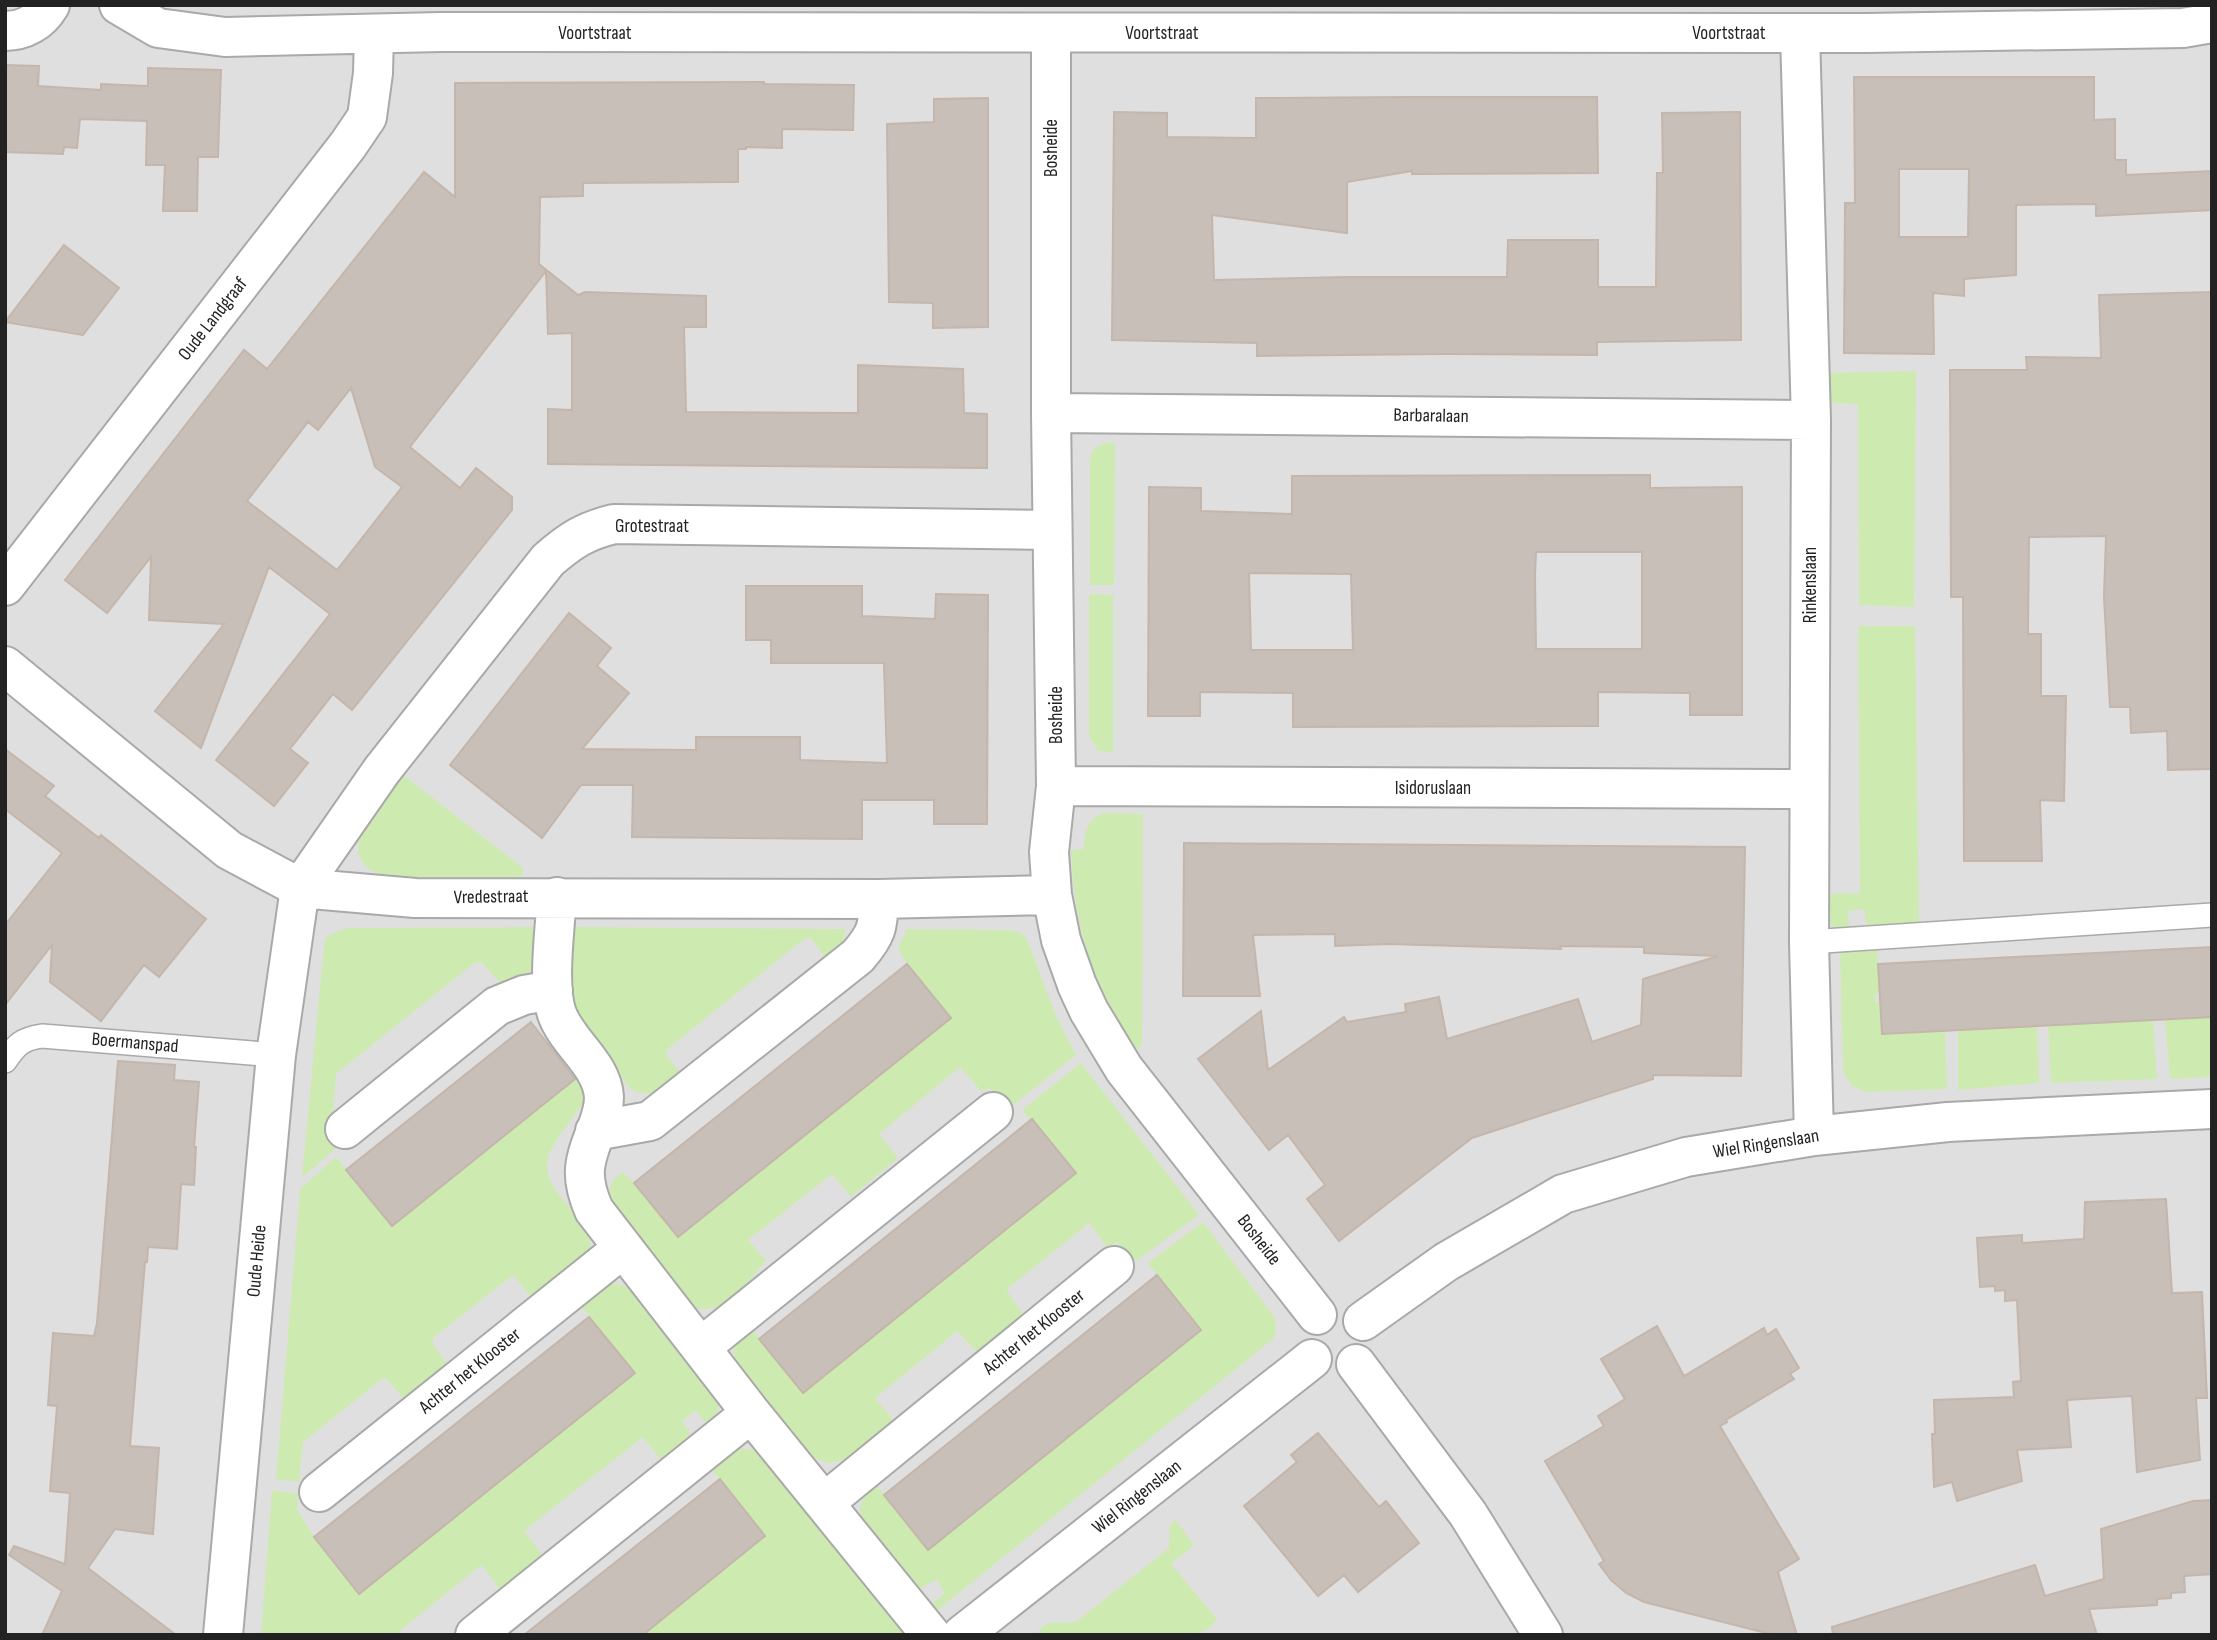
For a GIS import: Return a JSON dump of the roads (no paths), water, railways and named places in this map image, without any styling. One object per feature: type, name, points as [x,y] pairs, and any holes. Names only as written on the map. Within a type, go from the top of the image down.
[{"type":"street","points":[[5,31],[21,31],[45,14],[50,5]]},
{"type":"street","name":"Voortstraat","points":[[119,5],[158,27],[225,37],[374,33],[445,19],[1051,33],[1495,19],[1800,33],[2183,28],[2212,23]]},
{"type":"street","name":"Oude Landgraaf","points":[[5,586],[367,117],[373,72],[374,33]]},
{"type":"street","name":"Bosheide","points":[[1051,33],[1051,413],[1056,786],[1049,852],[1052,895],[1061,940],[1077,985],[1103,1037],[1127,1072],[1317,1315]]},
{"type":"street","name":"Rinkenslaan","points":[[1800,33],[1811,420],[1809,942],[1814,1136]]},
{"type":"street","name":"Barbaralaan","points":[[1051,413],[1811,420]]},
{"type":"street","name":"Grotestraat","points":[[300,888],[382,770],[548,560],[569,541],[591,530],[614,524],[1052,530]]},
{"type":"street","name":"Vredestraat","points":[[5,666],[229,850],[300,888],[415,898],[879,899],[1052,895]]},
{"type":"street","name":"Isidoruslaan","points":[[1056,786],[1809,789]]},
{"type":"street","name":"Oude Heide","points":[[223,1635],[276,1055],[300,888]]},
{"type":"street","points":[[557,897],[553,990],[556,1013],[567,1034],[601,1077],[603,1111],[583,1170],[585,1190],[594,1210],[751,1413],[931,1635]]},
{"type":"street","points":[[595,1132],[650,1121],[859,956],[873,938],[878,920],[879,899]]},
{"type":"street","points":[[345,1129],[497,1006],[524,995],[553,990]]},
{"type":"street","name":"Wiel Ringenslaan","points":[[1363,1321],[1446,1262],[1563,1194],[1686,1157],[1814,1136],[1948,1122],[2212,1109]]},
{"type":"street","points":[[701,1347],[993,1112]]},
{"type":"street","name":"Achter het Klooster","points":[[319,1492],[622,1249]]},
{"type":"street","name":"Achter het Klooster","points":[[824,1503],[1114,1266]]},
{"type":"street","points":[[1341,1308],[1353,1312],[1363,1321],[1368,1332],[1368,1344],[1364,1356],[1356,1364],[1345,1370],[1333,1371],[1312,1359],[1305,1336],[1309,1324],[1317,1315],[1328,1309],[1341,1308]]},
{"type":"street","name":"Wiel Ringenslaan","points":[[962,1635],[1312,1359]]},
{"type":"street","points":[[1356,1364],[1468,1514],[1543,1635]]},
{"type":"street","points":[[475,1635],[751,1413]]},
{"type":"lane","points":[[1809,942],[2212,915]]},
{"type":"lane","name":"Boermanspad","points":[[5,1061],[13,1049],[26,1039],[42,1035],[276,1055]]}]
